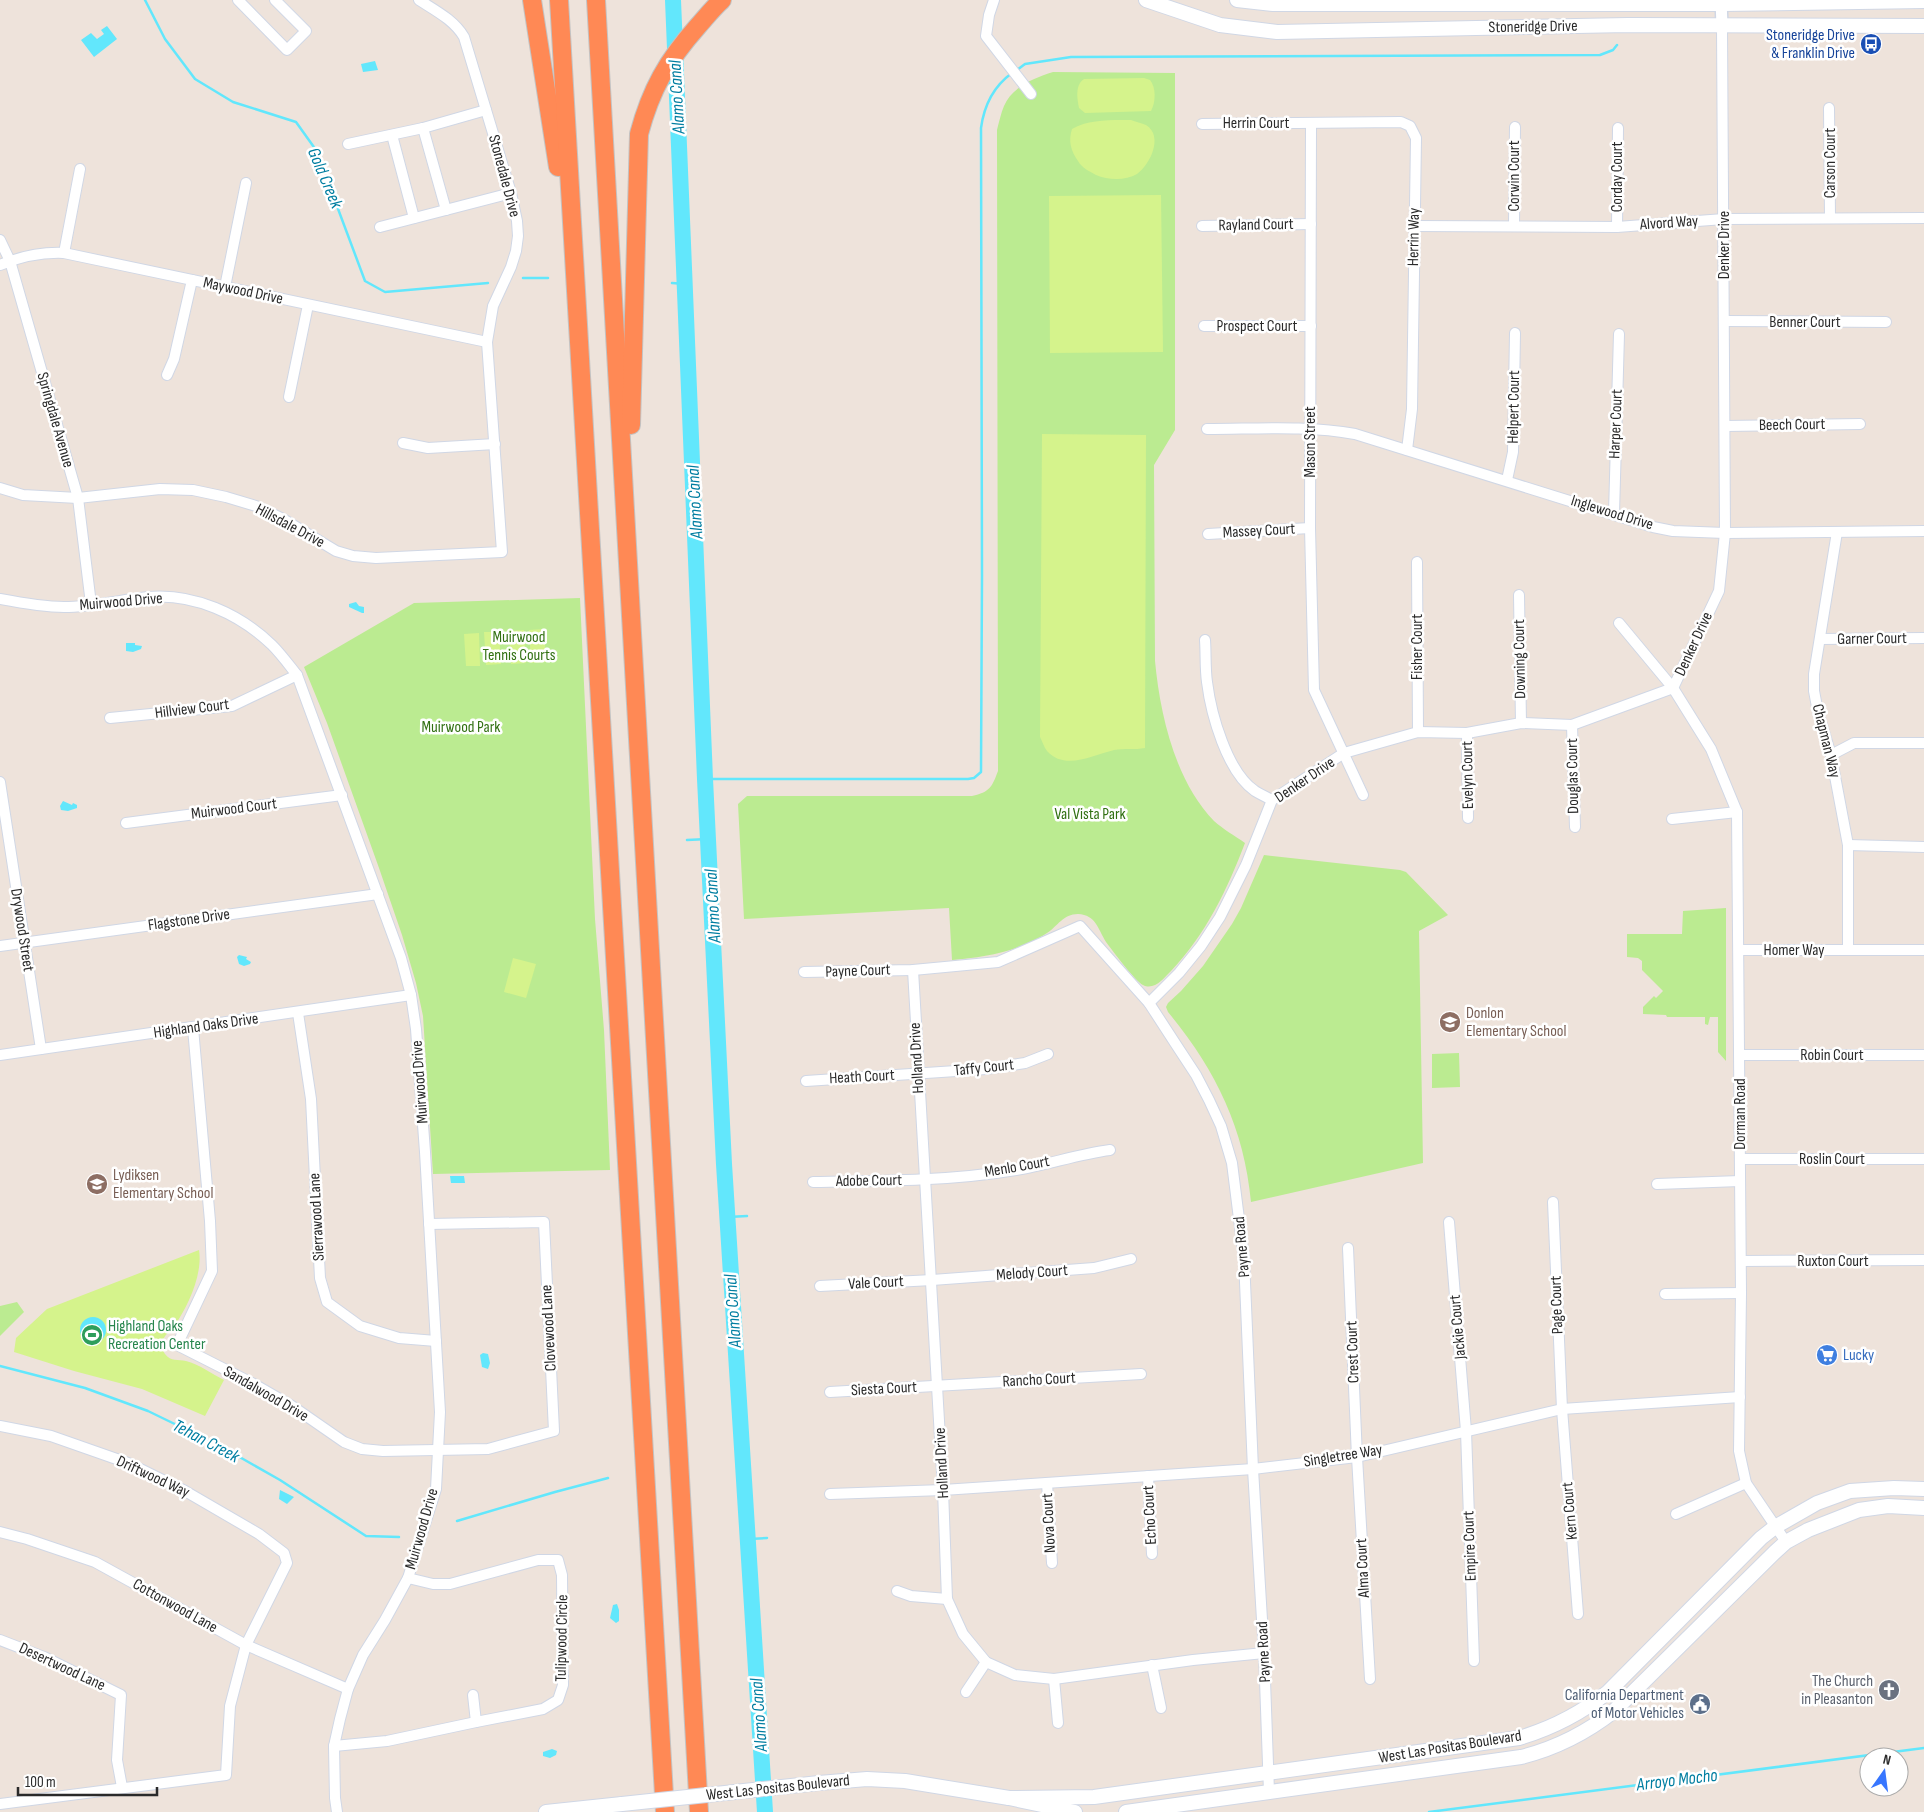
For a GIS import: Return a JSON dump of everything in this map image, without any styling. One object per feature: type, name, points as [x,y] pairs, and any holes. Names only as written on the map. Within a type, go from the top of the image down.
[{"type":"highway","points":[[532,0],[558,163],[560,196],[572,218]]},
{"type":"highway","points":[[559,0],[665,1812]]},
{"type":"highway","points":[[596,0],[699,1812]]},
{"type":"highway","points":[[624,490],[630,457],[639,134],[646,109],[665,67],[688,36],[720,2]]},
{"type":"main road","name":"Stoneridge Drive","points":[[1146,0],[1220,25],[1277,32],[1628,25],[1924,26]]},
{"type":"main road","name":"Stoneridge Drive","points":[[1237,0],[1273,4],[1924,1]]},
{"type":"main road","name":"West Las Positas Boulevard","points":[[1009,1798],[1094,1797],[1519,1738],[1565,1722],[1608,1692],[1761,1538],[1775,1527],[1817,1503],[1850,1491],[1924,1488]]},
{"type":"main road","name":"West Las Positas Boulevard","points":[[1126,1812],[1522,1757],[1544,1751],[1569,1741],[1593,1728],[1614,1711],[1786,1542],[1808,1530],[1859,1510],[1888,1506],[1921,1510]]},
{"type":"main road","name":"West Las Positas Boulevard","points":[[546,1812],[819,1783],[866,1780],[905,1781],[1009,1798],[1075,1812]]},
{"type":"street","points":[[238,0],[287,50],[306,31],[275,0]]},
{"type":"street","name":"Stonedale Drive","points":[[419,0],[458,27],[464,37],[512,193],[517,222],[516,251],[511,267],[493,306],[487,342],[502,552]]},
{"type":"street","points":[[994,0],[989,15],[986,36],[1031,94]]},
{"type":"street","points":[[1722,1],[1722,26]]},
{"type":"street","name":"Denker Drive","points":[[1149,1003],[1184,967],[1201,946],[1220,917],[1246,865],[1272,800],[1344,754],[1418,732],[1467,733],[1521,723],[1572,725],[1673,688],[1719,591],[1725,533],[1722,26]]},
{"type":"street","name":"Carson Court","points":[[1829,108],[1830,218]]},
{"type":"street","points":[[348,144],[424,128],[486,110]]},
{"type":"street","name":"Herrin Way","points":[[1311,123],[1401,122],[1410,126],[1416,138],[1412,409],[1407,450]]},
{"type":"street","name":"Herrin Court","points":[[1202,124],[1311,123]]},
{"type":"street","name":"Mason Street","points":[[1311,123],[1310,528],[1314,690],[1363,795]]},
{"type":"street","name":"Corwin Court","points":[[1514,127],[1514,226]]},
{"type":"street","points":[[424,128],[446,210]]},
{"type":"street","name":"Corday Court","points":[[1617,227],[1618,128]]},
{"type":"street","points":[[392,135],[414,218]]},
{"type":"street","points":[[64,253],[80,169]]},
{"type":"street","points":[[225,287],[246,183]]},
{"type":"street","points":[[380,227],[512,193]]},
{"type":"street","name":"Alvord Way","points":[[1414,226],[1617,227],[1724,219],[1924,218]]},
{"type":"street","name":"Rayland Court","points":[[1202,226],[1311,224]]},
{"type":"street","name":"Springdale Avenue","points":[[0,240],[10,261],[78,498],[91,604]]},
{"type":"street","name":"Maywood Drive","points":[[0,265],[28,255],[45,252],[64,253],[487,342]]},
{"type":"street","points":[[167,375],[174,359],[192,280]]},
{"type":"street","points":[[289,397],[308,305]]},
{"type":"street","name":"Benner Court","points":[[1724,321],[1886,322]]},
{"type":"street","name":"Prospect Court","points":[[1204,326],[1311,326]]},
{"type":"street","name":"Helpert Court","points":[[1507,480],[1513,452],[1516,333]]},
{"type":"street","name":"Harper Court","points":[[1614,514],[1619,334]]},
{"type":"street","name":"Beech Court","points":[[1725,426],[1860,424]]},
{"type":"street","name":"Inglewood Drive","points":[[1207,429],[1310,429],[1335,430],[1355,434],[1654,527],[1673,530],[1725,533],[1924,531]]},
{"type":"street","points":[[403,443],[428,448],[495,444]]},
{"type":"street","name":"Hillsdale Drive","points":[[0,488],[24,495],[78,498],[160,489],[193,490],[256,506],[283,519],[336,550],[353,556],[376,558],[502,552]]},
{"type":"street","name":"Massey Court","points":[[1208,534],[1310,528]]},
{"type":"street","name":"Chapman Way","points":[[1837,532],[1814,674],[1814,691],[1818,712],[1831,755],[1848,845],[1848,950]]},
{"type":"street","name":"Fisher Court","points":[[1417,562],[1418,732]]},
{"type":"street","name":"Downing Court","points":[[1519,595],[1521,723]]},
{"type":"street","name":"Muirwood Drive","points":[[0,599],[40,606],[65,607],[150,597],[175,598],[206,604],[242,621],[273,646],[297,675],[401,958],[411,995],[416,1029],[429,1224],[440,1412],[436,1489],[408,1578],[363,1655],[348,1689],[334,1746],[337,1812]]},
{"type":"street","name":"Dorman Road","points":[[1620,623],[1673,688],[1711,749],[1737,812],[1737,889],[1740,950],[1741,1261],[1739,1451],[1746,1483],[1786,1542]]},
{"type":"street","name":"Garner Court","points":[[1820,639],[1924,638]]},
{"type":"street","points":[[1206,640],[1207,681],[1212,708],[1228,755],[1239,774],[1254,790],[1272,800]]},
{"type":"street","name":"Hillview Court","points":[[110,718],[232,706],[297,675]]},
{"type":"street","name":"Douglas Court","points":[[1572,725],[1575,827]]},
{"type":"street","name":"Evelyn Court","points":[[1467,733],[1468,818]]},
{"type":"street","points":[[1831,755],[1854,743],[1924,743]]},
{"type":"street","name":"Drywood Street","points":[[0,782],[41,1049]]},
{"type":"street","name":"Muirwood Court","points":[[126,823],[342,795]]},
{"type":"street","points":[[1672,819],[1737,812]]},
{"type":"street","points":[[1848,845],[1924,847]]},
{"type":"street","name":"Flagstone Drive","points":[[0,946],[378,894]]},
{"type":"street","name":"Payne Road","points":[[913,970],[998,962],[1080,926],[1149,1003],[1196,1076],[1221,1126],[1232,1163],[1244,1259],[1253,1469],[1264,1653],[1269,1792]]},
{"type":"street","name":"Homer Way","points":[[1740,950],[1924,950]]},
{"type":"street","name":"Payne Court","points":[[804,972],[913,970]]},
{"type":"street","name":"Holland Drive","points":[[913,970],[924,1179],[938,1386],[947,1599],[963,1634],[986,1662],[1015,1674],[1054,1679],[1152,1665],[1264,1653]]},
{"type":"street","name":"Highland Oaks Drive","points":[[0,1055],[411,995]]},
{"type":"street","name":"Sierrawood Lane","points":[[298,1012],[311,1099],[320,1278],[327,1302],[360,1326],[399,1338],[436,1340]]},
{"type":"street","name":"Sandalwood Drive","points":[[193,1028],[210,1221],[212,1271],[177,1345],[268,1392],[344,1442],[362,1449],[383,1451],[438,1450]]},
{"type":"street","name":"Taffy Court","points":[[918,1074],[986,1070],[1025,1063],[1048,1054]]},
{"type":"street","name":"Robin Court","points":[[1740,1055],[1924,1055]]},
{"type":"street","name":"Heath Court","points":[[806,1081],[918,1074]]},
{"type":"street","name":"Menlo Court","points":[[924,1179],[1017,1170],[1090,1152],[1110,1150]]},
{"type":"street","name":"Roslin Court","points":[[1740,1159],[1924,1159]]},
{"type":"street","name":"Adobe Court","points":[[814,1182],[924,1179]]},
{"type":"street","points":[[1657,1184],[1740,1182]]},
{"type":"street","name":"Page Court","points":[[1553,1202],[1562,1409]]},
{"type":"street","name":"Clovewood Lane","points":[[429,1224],[544,1222],[554,1431],[488,1449],[438,1450]]},
{"type":"street","name":"Jackie Court","points":[[1449,1222],[1466,1432]]},
{"type":"street","name":"Crest Court","points":[[1348,1248],[1357,1457]]},
{"type":"street","name":"Melody Court","points":[[932,1280],[1094,1268],[1131,1259]]},
{"type":"street","name":"Ruxton Court","points":[[1741,1261],[1924,1260]]},
{"type":"street","name":"Vale Court","points":[[820,1286],[932,1280]]},
{"type":"street","points":[[1665,1294],[1741,1293]]},
{"type":"street","name":"Rancho Court","points":[[938,1386],[1141,1374]]},
{"type":"street","name":"Siesta Court","points":[[830,1392],[938,1386]]},
{"type":"street","name":"Singletree Way","points":[[830,1494],[943,1490],[1253,1469],[1357,1457],[1562,1409],[1740,1397]]},
{"type":"street","name":"Kern Court","points":[[1562,1409],[1578,1614]]},
{"type":"street","name":"Driftwood Way","points":[[0,1426],[51,1436],[128,1463],[185,1491],[259,1534],[284,1554],[287,1564],[246,1645]]},
{"type":"street","name":"Empire Court","points":[[1466,1432],[1474,1661]]},
{"type":"street","name":"Alma Court","points":[[1357,1457],[1370,1679]]},
{"type":"street","name":"Echo Court","points":[[1148,1476],[1152,1554]]},
{"type":"street","name":"Nova Court","points":[[1047,1483],[1052,1563]]},
{"type":"street","points":[[1676,1514],[1746,1483]]},
{"type":"street","name":"Cottonwood Lane","points":[[0,1532],[95,1562],[246,1645],[348,1689]]},
{"type":"street","name":"Tulipwood Circle","points":[[334,1746],[387,1741],[543,1709],[558,1700],[562,1685],[562,1575],[558,1560],[538,1560],[450,1584],[433,1584],[408,1578]]},
{"type":"street","points":[[897,1591],[911,1596],[947,1599]]},
{"type":"street","name":"Desertwood Lane","points":[[0,1640],[44,1657],[121,1695],[117,1760],[122,1787]]},
{"type":"street","points":[[0,1804],[226,1775],[230,1706],[246,1645]]},
{"type":"street","points":[[966,1692],[986,1662]]},
{"type":"street","points":[[1152,1665],[1160,1708]]},
{"type":"street","points":[[1054,1679],[1058,1723]]},
{"type":"street","points":[[473,1695],[476,1722]]},
{"type":"green space","name":"Val Vista Park","points":[[1053,72],[1175,73],[1175,430],[1154,465],[1155,661],[1166,724],[1172,746],[1189,787],[1200,805],[1214,821],[1245,843],[1231,878],[1205,927],[1171,971],[1158,983],[1151,986],[1143,985],[1135,978],[1106,942],[1093,920],[1078,914],[1068,916],[1051,930],[1025,945],[989,955],[952,960],[949,908],[744,919],[738,804],[747,796],[972,796],[987,791],[998,771],[997,130],[1004,106],[1012,94],[1031,80]]},
{"type":"green space","points":[[1144,78],[1152,83],[1155,95],[1151,111],[1085,113],[1079,108],[1078,88],[1084,79]]},
{"type":"green space","points":[[1108,120],[1131,120],[1146,125],[1154,136],[1153,150],[1142,170],[1127,178],[1111,179],[1096,175],[1082,166],[1072,150],[1070,138],[1072,129],[1086,123]]},
{"type":"green space","points":[[1161,195],[1163,352],[1050,353],[1049,196]]},
{"type":"green space","points":[[1042,434],[1146,435],[1145,748],[1118,749],[1071,761],[1054,757],[1047,751],[1040,737]]},
{"type":"green space","name":"Muirwood Park","points":[[580,598],[595,919],[604,1030],[610,1170],[433,1174],[423,1016],[416,983],[379,868],[327,723],[304,667],[414,603]]},
{"type":"green space","points":[[544,629],[546,662],[531,663],[529,630]]},
{"type":"green space","name":"Muirwood Tennis Courts","points":[[524,630],[526,663],[511,664],[509,631]]},
{"type":"green space","points":[[484,632],[499,632],[501,664],[486,665]]},
{"type":"green space","points":[[479,633],[480,666],[466,666],[464,634]]},
{"type":"green space","points":[[1264,855],[1400,870],[1406,872],[1448,915],[1419,931],[1423,1163],[1251,1202],[1242,1149],[1224,1100],[1200,1055],[1166,1007],[1203,966],[1232,924]]},
{"type":"green space","points":[[1726,908],[1726,1061],[1718,1052],[1718,1017],[1710,1017],[1708,1025],[1705,1024],[1705,1017],[1667,1017],[1666,1015],[1643,1014],[1643,1007],[1654,996],[1656,998],[1663,991],[1642,970],[1642,961],[1638,958],[1627,957],[1627,934],[1682,934],[1683,911]]},
{"type":"green space","points":[[513,958],[536,964],[526,998],[504,992]]},
{"type":"green space","points":[[1459,1053],[1460,1087],[1432,1088],[1432,1054]]},
{"type":"green space","name":"Highland Oaks Recreation Center","points":[[199,1250],[200,1259],[197,1279],[180,1317],[164,1338],[162,1346],[167,1357],[191,1362],[224,1380],[205,1416],[142,1389],[74,1371],[14,1352],[16,1338],[47,1309]]},
{"type":"green space","points":[[17,1302],[24,1312],[0,1336],[0,1306]]},
{"type":"water","points":[[107,26],[117,39],[94,57],[81,40],[91,33],[97,39],[104,34],[101,30]]},
{"type":"water","points":[[375,61],[378,70],[363,72],[361,64]]},
{"type":"water","points":[[356,602],[359,606],[364,607],[364,613],[349,607],[349,604]]},
{"type":"water","points":[[126,643],[135,643],[135,645],[142,646],[141,649],[133,652],[126,651]]},
{"type":"water","points":[[63,801],[77,805],[77,808],[68,811],[61,810],[60,806]]},
{"type":"water","points":[[239,955],[247,957],[246,959],[251,962],[250,964],[244,966],[239,964],[237,957]]},
{"type":"water","points":[[450,1176],[464,1176],[465,1183],[451,1183]]},
{"type":"water","points":[[93,1317],[102,1321],[106,1330],[102,1339],[93,1343],[84,1339],[80,1330],[84,1321]]},
{"type":"water","points":[[483,1353],[488,1354],[490,1363],[488,1369],[482,1367],[480,1355]]},
{"type":"water","points":[[280,1490],[294,1497],[287,1504],[279,1499]]},
{"type":"water","points":[[617,1604],[619,1621],[616,1623],[610,1618],[613,1605]]},
{"type":"water","points":[[552,1749],[557,1751],[556,1755],[550,1758],[543,1756],[543,1752]]},
{"type":"waterway","name":"Gold Creek","points":[[145,0],[165,39],[195,79],[233,102],[296,122],[316,150],[365,281],[385,292],[488,283]]},
{"type":"waterway","name":"Alamo Canal","points":[[673,0],[705,779],[724,1164],[765,1812]]},
{"type":"waterway","points":[[1017,70],[1025,64],[1071,57],[1600,55],[1613,50],[1617,45]]},
{"type":"waterway","points":[[705,779],[968,779],[974,778],[981,772],[981,128],[987,104],[995,90],[1012,73]]},
{"type":"waterway","name":"Gold Creek","points":[[523,278],[548,278]]},
{"type":"waterway","name":"Gold Creek","points":[[672,283],[685,284]]},
{"type":"waterway","points":[[687,840],[708,839]]},
{"type":"waterway","points":[[728,1217],[747,1216]]},
{"type":"waterway","name":"Tehan Creek","points":[[0,1366],[85,1388],[148,1411],[222,1447],[280,1480],[366,1536],[399,1537]]},
{"type":"waterway","name":"Tehan Creek","points":[[457,1521],[608,1478]]},
{"type":"waterway","points":[[749,1539],[767,1538]]},
{"type":"waterway","name":"Arroyo Mocho","points":[[1429,1812],[1924,1748]]},
{"type":"place","name":"Stoneridge Drive & Franklin Drive","points":[[1871,44]]},
{"type":"place","name":"Donlon Elementary School","points":[[1450,1022]]},
{"type":"place","name":"Lydiksen Elementary School","points":[[97,1184]]},
{"type":"place","name":"Highland Oaks Recreation Center","points":[[92,1335]]},
{"type":"place","name":"Lucky","points":[[1827,1355]]},
{"type":"place","name":"The Church in Pleasanton","points":[[1889,1690]]},
{"type":"place","name":"California Department of Motor Vehicles","points":[[1700,1704]]}]
